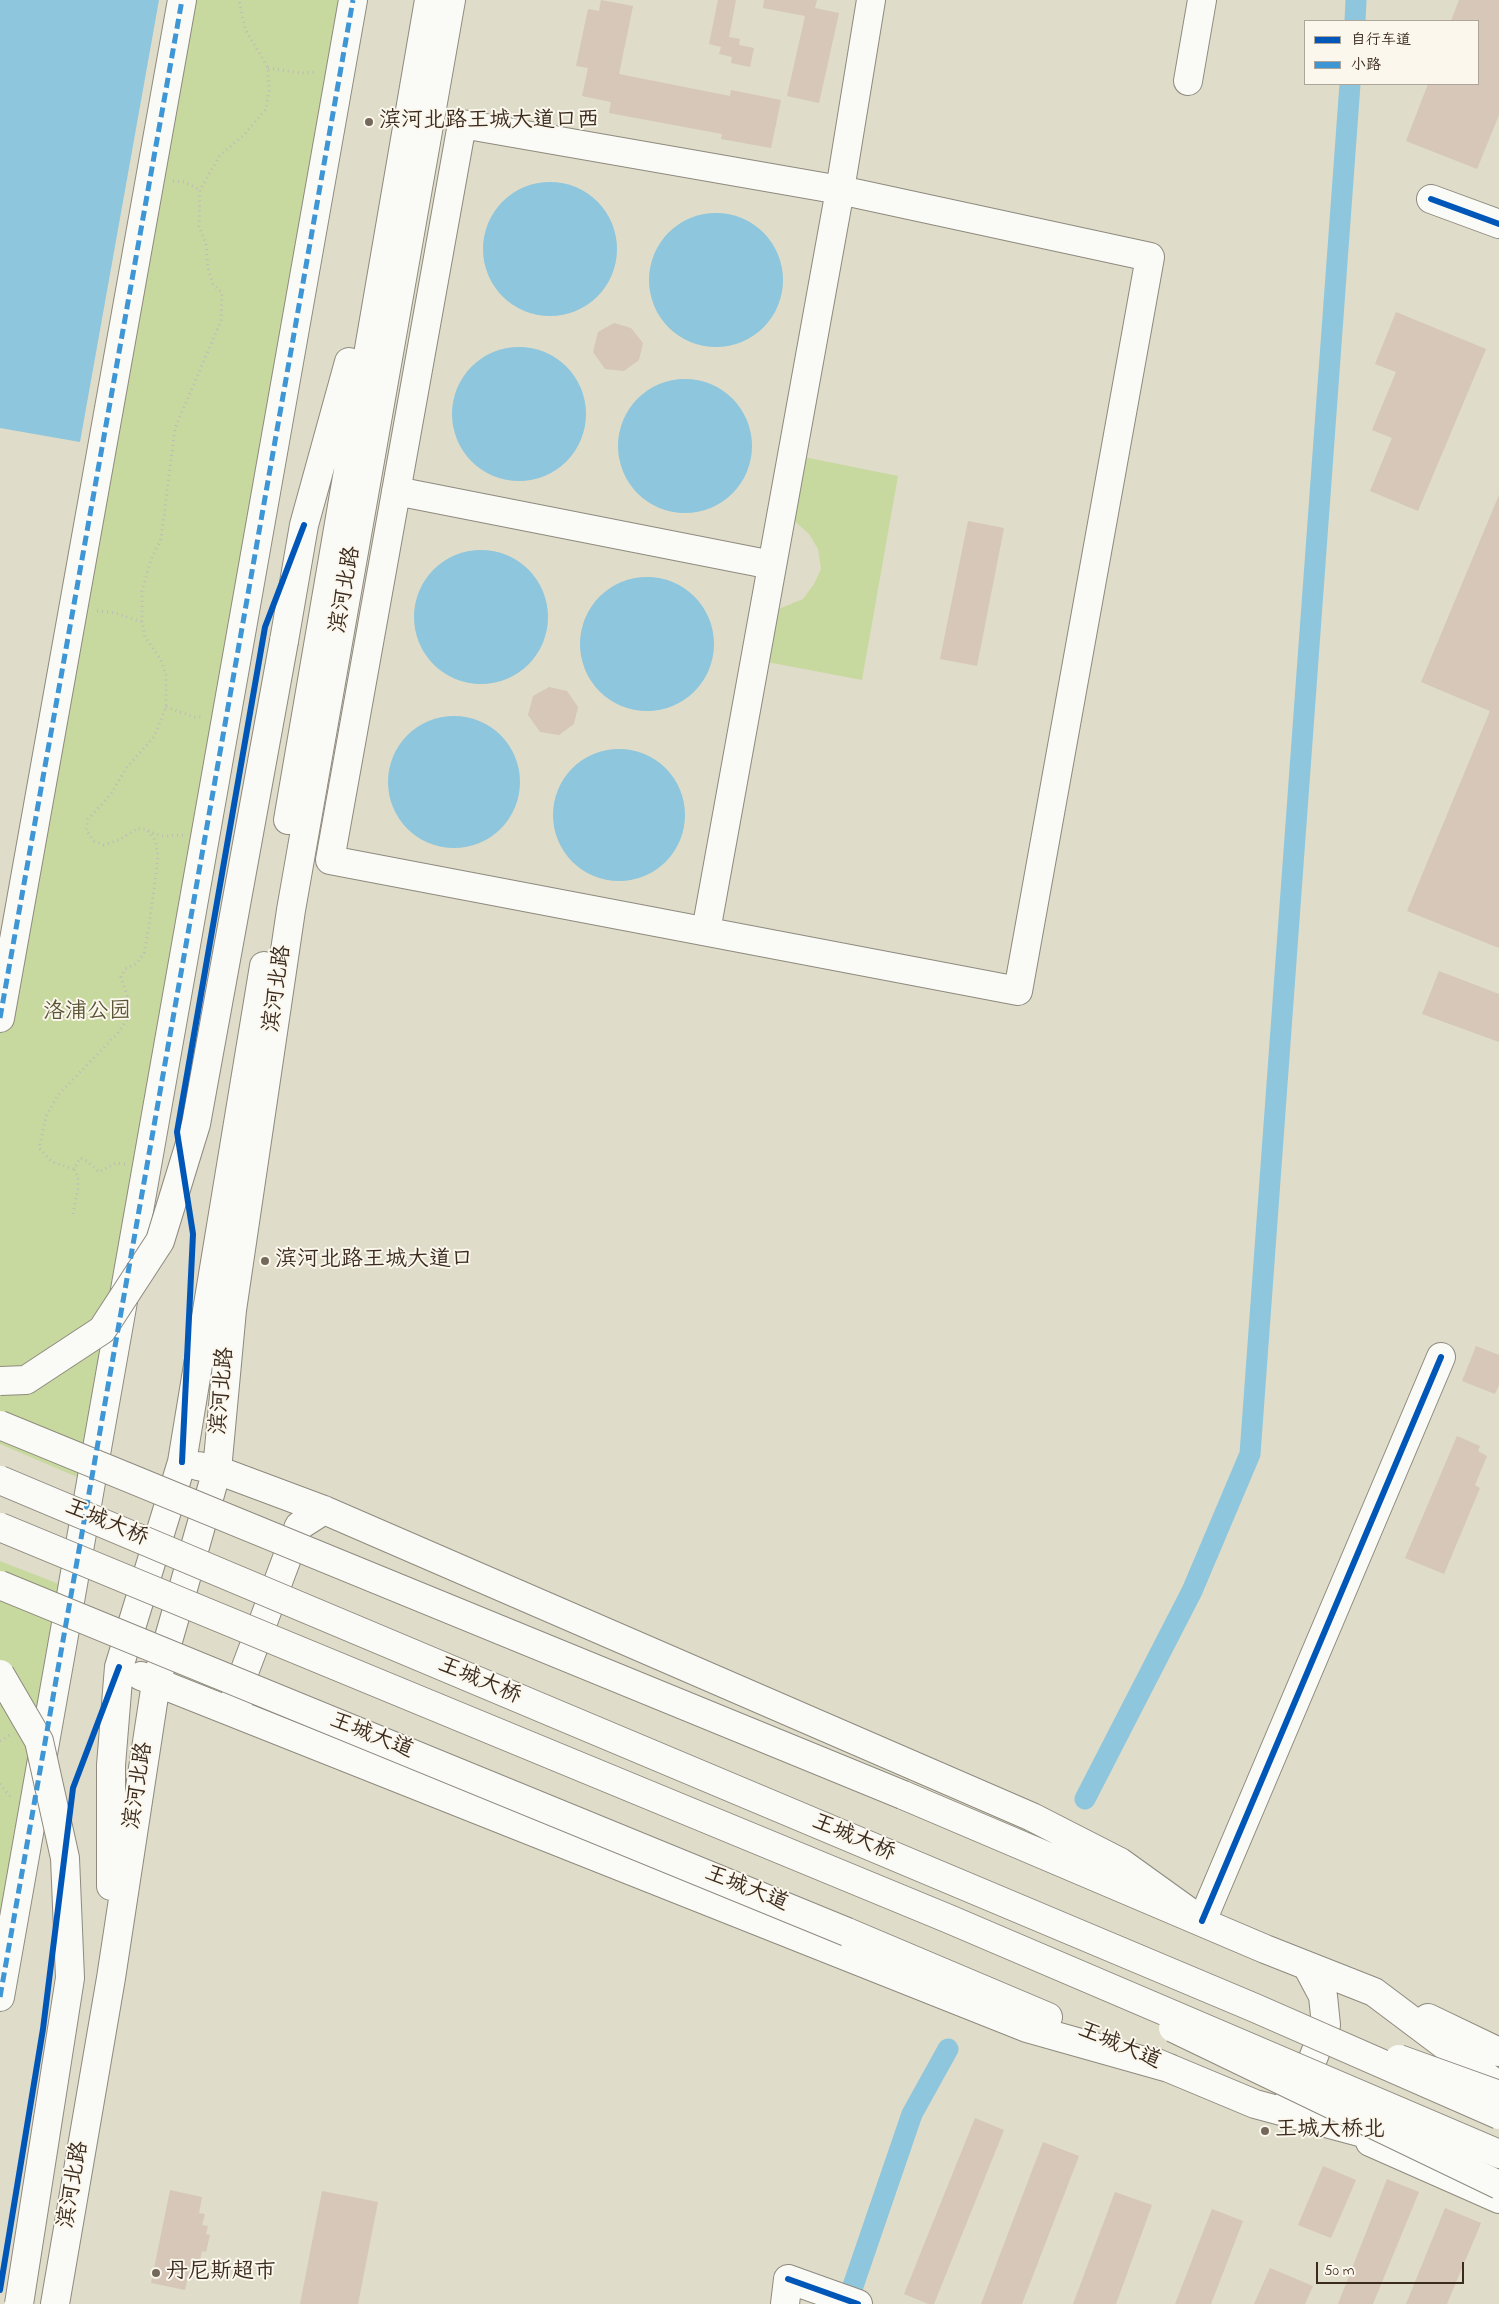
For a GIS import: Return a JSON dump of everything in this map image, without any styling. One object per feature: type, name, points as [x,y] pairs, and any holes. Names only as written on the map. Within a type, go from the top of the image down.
[{"type":"main road","points":[[0,1018],[182,0]]},
{"type":"main road","points":[[0,1997],[353,0]]},
{"type":"main road","name":"滨河北路","points":[[111,1978],[111,1765],[119,1667],[182,1462],[318,634],[429,0]]},
{"type":"main road","name":"滨河北路","points":[[55,2304],[111,1978],[156,1683],[217,1470],[232,1310],[291,910],[451,0]]},
{"type":"main road","points":[[706,931],[840,190],[871,0]]},
{"type":"main road","points":[[1188,81],[1202,0]]},
{"type":"main road","points":[[462,124],[840,190],[1150,257],[1018,991],[330,860],[396,491],[462,124]]},
{"type":"main road","points":[[1430,199],[1499,224]]},
{"type":"main road","points":[[0,1381],[26,1380],[102,1330],[160,1241],[196,1124],[304,525],[392,209]]},
{"type":"main road","points":[[396,491],[772,565]]},
{"type":"main road","points":[[1202,1921],[1441,1357]]},
{"type":"main road","points":[[0,1425],[903,1795],[1307,1966],[1374,1992],[1499,2052]]},
{"type":"main road","points":[[182,1462],[217,1470],[324,1510],[1032,1817],[1120,1862],[1202,1921]]},
{"type":"main road","name":"王城大桥","points":[[0,1480],[1255,2008]]},
{"type":"main road","points":[[239,1716],[236,1694],[299,1526],[324,1510]]},
{"type":"main road","name":"王城大桥","points":[[0,1527],[949,1919]]},
{"type":"main road","name":"王城大道","points":[[0,1586],[847,1932],[1255,2104],[1332,2126],[1476,2162],[1499,2172]]},
{"type":"main road","points":[[119,1667],[1027,2028],[1169,2068]]},
{"type":"main road","points":[[0,1674],[39,1741],[65,1858],[70,1978],[19,2304]]},
{"type":"main road","points":[[949,1919],[1499,2154]]},
{"type":"main road","points":[[949,1919],[1499,2185]]},
{"type":"main road","points":[[1255,2104],[1293,2087],[1312,2061],[1326,2025],[1323,1996],[1307,1966]]},
{"type":"main road","points":[[1374,1992],[1499,2086]]},
{"type":"main road","points":[[1255,2008],[1499,2095]]},
{"type":"main road","points":[[1255,2008],[1499,2115]]},
{"type":"main road","points":[[1332,2126],[1499,2199]]},
{"type":"main road","points":[[786,2292],[858,2304]]},
{"type":"path","points":[[208,823],[184,835],[173,837],[162,836],[138,828],[119,840],[104,845],[94,841],[86,830],[88,819],[111,794],[127,767],[154,737],[166,707],[166,676],[161,660],[145,637],[142,622],[142,591],[151,560],[161,539],[175,428],[221,321],[222,293],[213,284],[208,268],[206,244],[199,226],[200,190],[220,155],[244,135],[266,109],[269,91],[268,68],[245,28],[239,0]]},
{"type":"path","points":[[268,68],[300,73],[341,70]]},
{"type":"path","points":[[150,180],[185,182],[200,190]]},
{"type":"path","points":[[72,616],[95,611],[115,613],[142,622]]},
{"type":"path","points":[[166,707],[195,717],[227,714]]},
{"type":"path","points":[[73,1214],[78,1177],[74,1169],[52,1162],[39,1148],[40,1133],[46,1116],[58,1094],[118,1034],[128,1018],[129,1002],[121,977],[125,969],[138,962],[144,953],[157,872],[158,857],[155,840],[148,830]]},
{"type":"path","points":[[74,1169],[80,1158],[88,1161],[99,1172],[116,1163],[146,1170]]},
{"type":"green space","name":"洛浦公园","points":[[182,0],[353,0],[91,1483],[0,1444],[0,1018]]},
{"type":"green space","points":[[804,457],[898,476],[862,680],[767,662],[776,610],[803,599],[814,584],[821,569],[818,549],[809,534],[792,519]]},
{"type":"green space","points":[[0,1561],[72,1589],[0,1997]]},
{"type":"water","points":[[0,0],[159,0],[80,442],[0,428]]},
{"type":"water","points":[[550,182],[576,187],[587,193],[597,202],[606,212],[612,223],[617,249],[612,275],[606,286],[597,296],[587,305],[576,311],[550,316],[524,311],[513,305],[503,296],[494,286],[488,275],[483,249],[488,223],[494,212],[503,202],[513,193],[524,187]]},
{"type":"water","points":[[716,213],[742,218],[753,224],[763,233],[772,243],[778,254],[783,280],[778,306],[772,317],[763,327],[753,336],[742,342],[716,347],[690,342],[679,336],[669,327],[660,317],[654,306],[649,280],[654,254],[660,243],[669,233],[679,224],[690,218]]},
{"type":"water","points":[[519,347],[545,352],[556,358],[566,367],[575,377],[581,388],[586,414],[581,440],[575,451],[566,461],[556,470],[545,476],[519,481],[493,476],[482,470],[472,461],[463,451],[457,440],[452,414],[457,388],[463,377],[472,367],[482,358],[493,352]]},
{"type":"water","points":[[685,379],[711,384],[722,390],[732,399],[741,409],[747,420],[752,446],[747,472],[741,483],[732,493],[722,502],[711,508],[685,513],[659,508],[648,502],[638,493],[629,483],[623,472],[618,446],[623,420],[629,409],[638,399],[648,390],[659,384]]},
{"type":"water","points":[[481,550],[507,555],[518,561],[528,570],[537,580],[543,591],[548,617],[543,643],[537,654],[528,664],[518,673],[507,679],[481,684],[455,679],[444,673],[434,664],[425,654],[419,643],[414,617],[419,591],[425,580],[434,570],[444,561],[455,555]]},
{"type":"water","points":[[647,577],[673,582],[684,588],[694,597],[703,607],[709,618],[714,644],[709,670],[703,681],[694,691],[684,700],[673,706],[647,711],[621,706],[610,700],[600,691],[591,681],[585,670],[580,644],[585,618],[591,607],[600,597],[610,588],[621,582]]},
{"type":"water","points":[[454,716],[467,717],[479,721],[501,735],[515,757],[519,769],[519,795],[515,807],[501,829],[479,843],[467,847],[454,848],[441,847],[429,843],[407,829],[393,807],[389,795],[388,782],[389,769],[393,757],[407,735],[429,721],[441,717]]},
{"type":"water","points":[[619,749],[632,750],[644,754],[666,768],[680,790],[684,802],[684,828],[680,840],[666,862],[644,876],[632,880],[619,881],[606,880],[594,876],[572,862],[558,840],[554,828],[553,815],[554,802],[558,790],[572,768],[594,754],[606,750]]},
{"type":"building","points":[[601,0],[633,6],[619,74],[730,96],[731,90],[781,100],[771,148],[721,139],[722,134],[609,113],[611,102],[582,96],[588,68],[576,66],[588,9],[599,11]]},
{"type":"building","points":[[718,0],[736,0],[729,37],[740,39],[739,45],[754,48],[750,67],[731,63],[732,57],[719,54],[721,47],[709,44]]},
{"type":"building","points":[[764,0],[817,0],[815,8],[839,13],[819,103],[787,96],[805,16],[763,8]]},
{"type":"building","points":[[1459,0],[1499,0],[1499,115],[1477,169],[1406,141],[1428,85],[1479,85],[1479,20],[1451,20]]},
{"type":"building","points":[[1396,312],[1486,349],[1418,511],[1370,491],[1392,438],[1372,430],[1396,372],[1375,364]]},
{"type":"building","points":[[614,323],[631,328],[643,343],[639,360],[624,371],[605,369],[593,352],[598,332]]},
{"type":"building","points":[[1499,495],[1499,948],[1407,911],[1490,711],[1421,682]]},
{"type":"building","points":[[968,521],[1004,528],[977,666],[940,659]]},
{"type":"building","points":[[549,687],[567,691],[578,707],[574,724],[559,735],[540,732],[528,715],[533,696]]},
{"type":"building","points":[[1439,971],[1499,994],[1499,1042],[1422,1014]]},
{"type":"building","points":[[1476,1346],[1499,1355],[1499,1385],[1495,1394],[1462,1381]]},
{"type":"building","points":[[1457,1436],[1480,1446],[1478,1451],[1487,1456],[1475,1485],[1480,1488],[1444,1574],[1405,1558]]},
{"type":"building","points":[[975,2118],[1004,2130],[934,2304],[928,2304],[904,2294]]},
{"type":"building","points":[[1043,2142],[1079,2156],[1022,2304],[981,2304]]},
{"type":"building","points":[[1323,2166],[1356,2180],[1331,2238],[1298,2225]]},
{"type":"building","points":[[1387,2179],[1419,2192],[1373,2304],[1338,2304]]},
{"type":"building","points":[[170,2190],[202,2197],[199,2213],[205,2214],[202,2225],[208,2226],[206,2234],[210,2235],[206,2252],[202,2251],[200,2260],[192,2258],[185,2290],[151,2283]]},
{"type":"building","points":[[322,2191],[378,2202],[358,2304],[300,2304]]},
{"type":"building","points":[[1115,2192],[1152,2205],[1116,2304],[1073,2304]]},
{"type":"building","points":[[1445,2208],[1481,2223],[1447,2304],[1406,2304]]},
{"type":"building","points":[[1212,2209],[1243,2221],[1211,2304],[1175,2304]]},
{"type":"building","points":[[1270,2268],[1313,2286],[1305,2304],[1254,2304]]},
{"type":"waterway","points":[[1355,20],[1356,0]]},
{"type":"waterway","points":[[1085,1799],[1192,1591],[1250,1454],[1350,85]]},
{"type":"waterway","points":[[853,2286],[912,2114],[948,2049]]},
{"type":"marked path","points":[[0,1018],[182,0]]},
{"type":"marked path","points":[[0,1997],[353,0]]},
{"type":"cycle path","points":[[1431,199],[1499,224]]},
{"type":"cycle path","points":[[182,1462],[193,1234],[177,1132],[265,627],[304,525]]},
{"type":"cycle path","points":[[1202,1921],[1441,1357]]},
{"type":"cycle path","points":[[0,2290],[43,2029],[73,1788],[119,1667]]},
{"type":"cycle path","points":[[788,2279],[858,2304]]},
{"type":"place","name":"滨河北路王城大道口西","points":[[369,122]]},
{"type":"place","name":"滨河北路王城大道口","points":[[265,1261]]},
{"type":"place","name":"王城大桥北","points":[[1265,2131]]},
{"type":"place","name":"丹尼斯超市","points":[[156,2273]]}]
